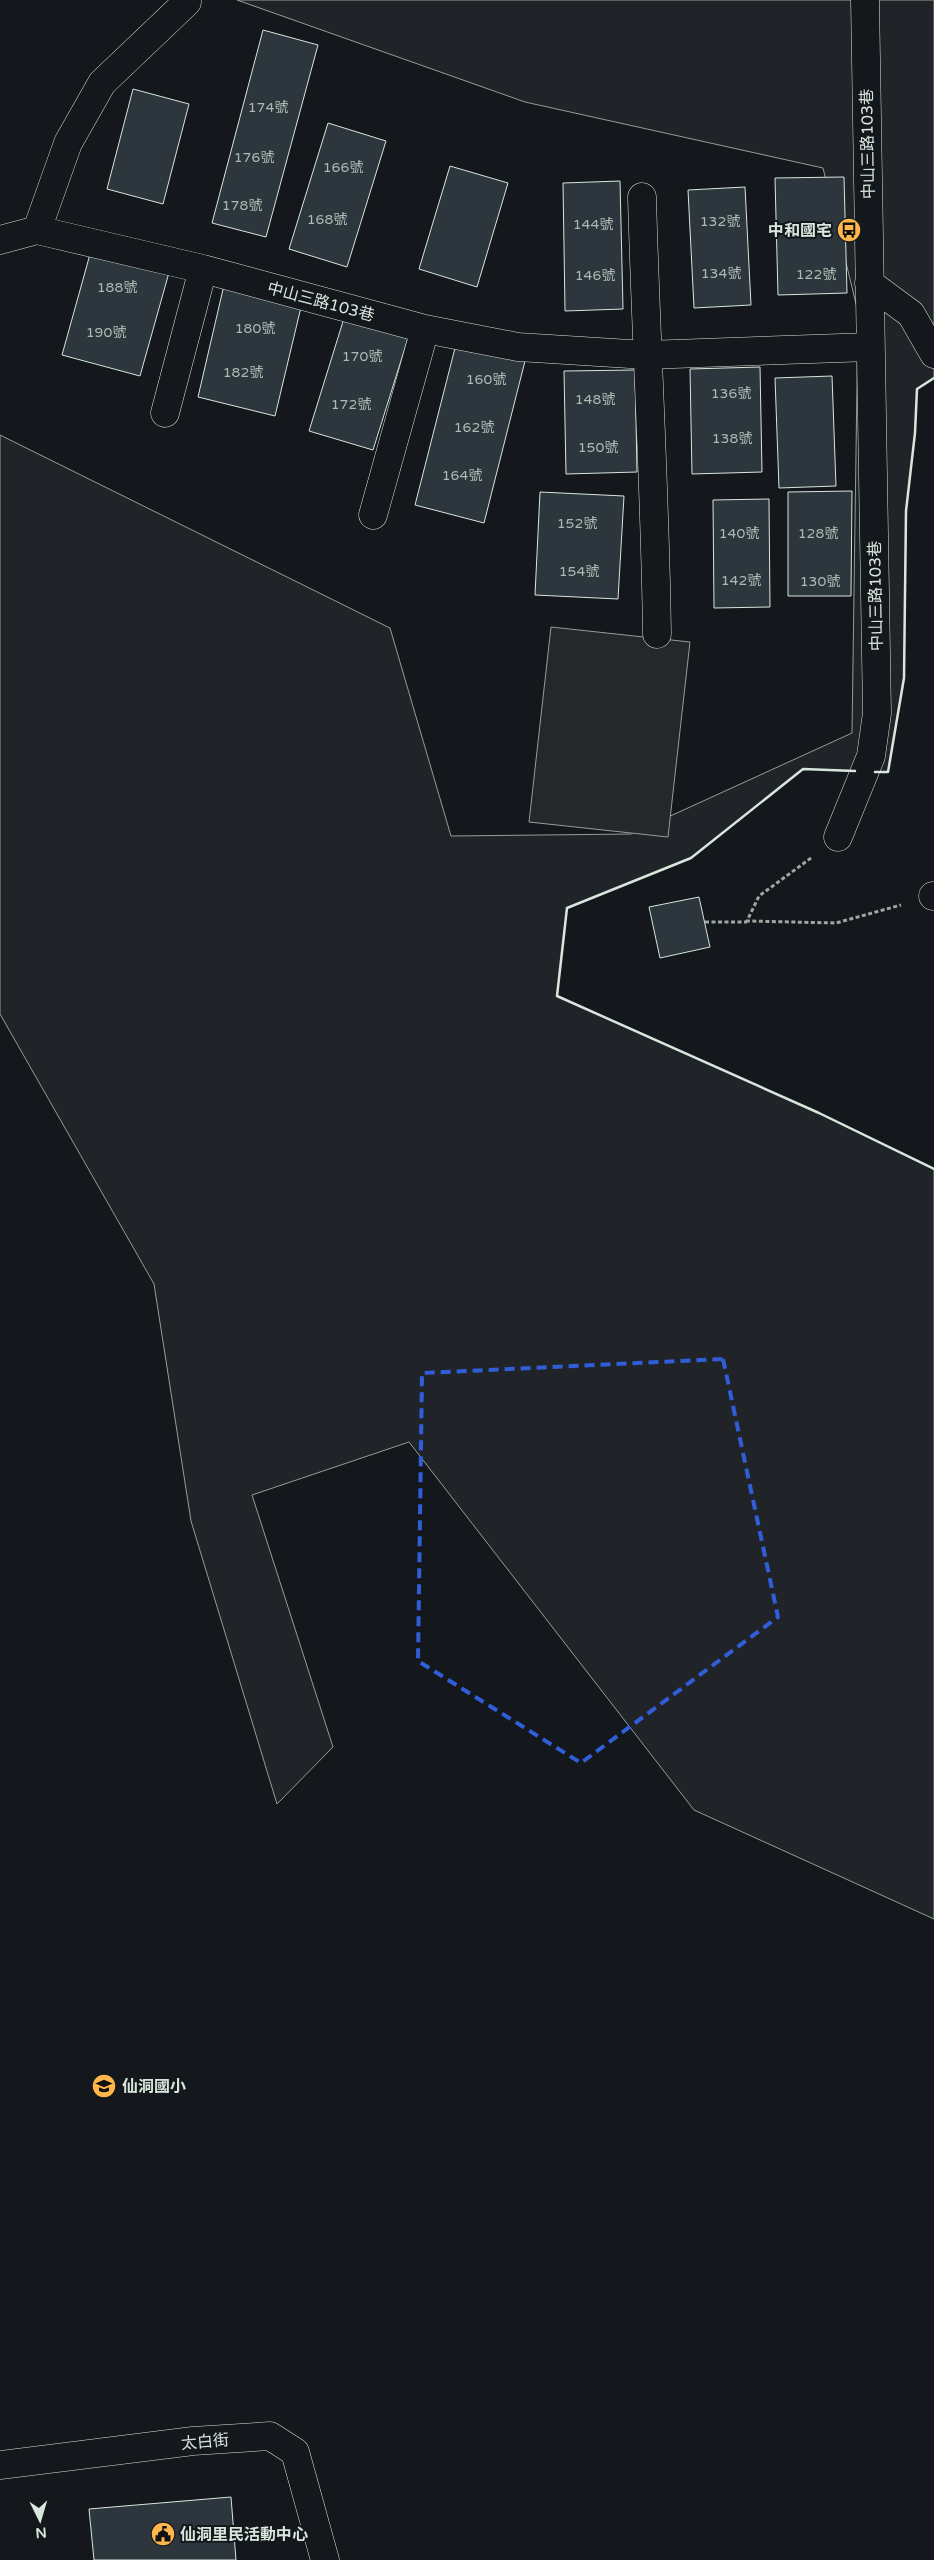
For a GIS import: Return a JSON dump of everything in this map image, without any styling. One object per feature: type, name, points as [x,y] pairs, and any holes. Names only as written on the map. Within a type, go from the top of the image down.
[{"type":"street","name":"中山三路103巷","points":[[838,837],[872,756],[877,714],[865,0]]},
{"type":"street","points":[[37,230],[68,143],[102,83],[187,2]]},
{"type":"street","points":[[642,196],[646,355],[656,512],[657,634]]},
{"type":"street","name":"中山三路103巷","points":[[0,240],[37,230],[203,269],[424,329],[518,347],[646,355],[870,347]]},
{"type":"street","points":[[165,413],[203,269]]},
{"type":"street","points":[[869,283],[911,314],[934,354]]},
{"type":"street","points":[[372,515],[424,329]]},
{"type":"street","name":"太白街","points":[[0,2465],[192,2441],[270,2436],[295,2452],[325,2560]]},
{"type":"path","points":[[838,837],[759,896],[747,921],[836,923],[934,896]]},
{"type":"path","points":[[704,922],[748,922]]},
{"type":"highlighted area","points":[[723,1359],[778,1617],[581,1763],[418,1661],[422,1373]]},
{"type":"shaded area","points":[[237,0],[934,0],[934,378],[917,389],[915,433],[906,511],[904,678],[888,772],[803,769],[691,858],[567,908],[557,996],[819,1113],[934,1169],[934,1919],[694,1810],[409,1442],[252,1495],[333,1747],[277,1804],[191,1521],[154,1284],[0,1014],[0,435],[390,628],[451,836],[631,834],[852,733],[858,312],[823,168],[525,102]]},
{"type":"shaded area","points":[[551,627],[690,642],[668,837],[529,822]]},
{"type":"building","points":[[263,30],[318,45],[266,237],[212,223]]},
{"type":"building","points":[[133,89],[189,104],[163,204],[107,189]]},
{"type":"building","points":[[328,123],[386,141],[347,267],[289,249]]},
{"type":"building","points":[[450,166],[508,183],[477,287],[419,269]]},
{"type":"building","points":[[844,177],[847,293],[778,295],[775,178]]},
{"type":"building","points":[[620,181],[623,309],[565,311],[563,183]]},
{"type":"building","points":[[745,187],[751,305],[694,308],[688,190]]},
{"type":"building","points":[[92,247],[170,269],[140,376],[62,355]]},
{"type":"building","points":[[224,285],[302,303],[275,416],[198,397]]},
{"type":"building","points":[[345,315],[409,335],[373,450],[309,431]]},
{"type":"building","points":[[456,344],[525,361],[484,523],[415,505]]},
{"type":"building","points":[[760,367],[762,472],[692,474],[690,369]]},
{"type":"building","points":[[635,370],[637,472],[566,474],[564,371]]},
{"type":"building","points":[[832,376],[836,486],[779,488],[775,378]]},
{"type":"building","points":[[852,491],[851,596],[788,596],[788,492]]},
{"type":"building","points":[[540,492],[624,496],[618,599],[535,595]]},
{"type":"building","points":[[769,499],[770,607],[714,608],[713,500]]},
{"type":"building","points":[[699,897],[710,947],[660,958],[649,907]]},
{"type":"building","name":"仙洞里民活動中心","points":[[231,2497],[236,2560],[94,2560],[89,2509]]},
{"type":"wall","points":[[875,772],[888,772],[904,678],[906,511],[915,433],[917,389],[934,378]]},
{"type":"wall","points":[[855,771],[803,769],[691,858],[567,908],[557,996],[819,1113],[934,1169]]},
{"type":"place","name":"中和國宅","points":[[849,230]]},
{"type":"place","name":"仙洞國小","points":[[104,2086]]},
{"type":"place","name":"仙洞里民活動中心","points":[[163,2534]]}]
